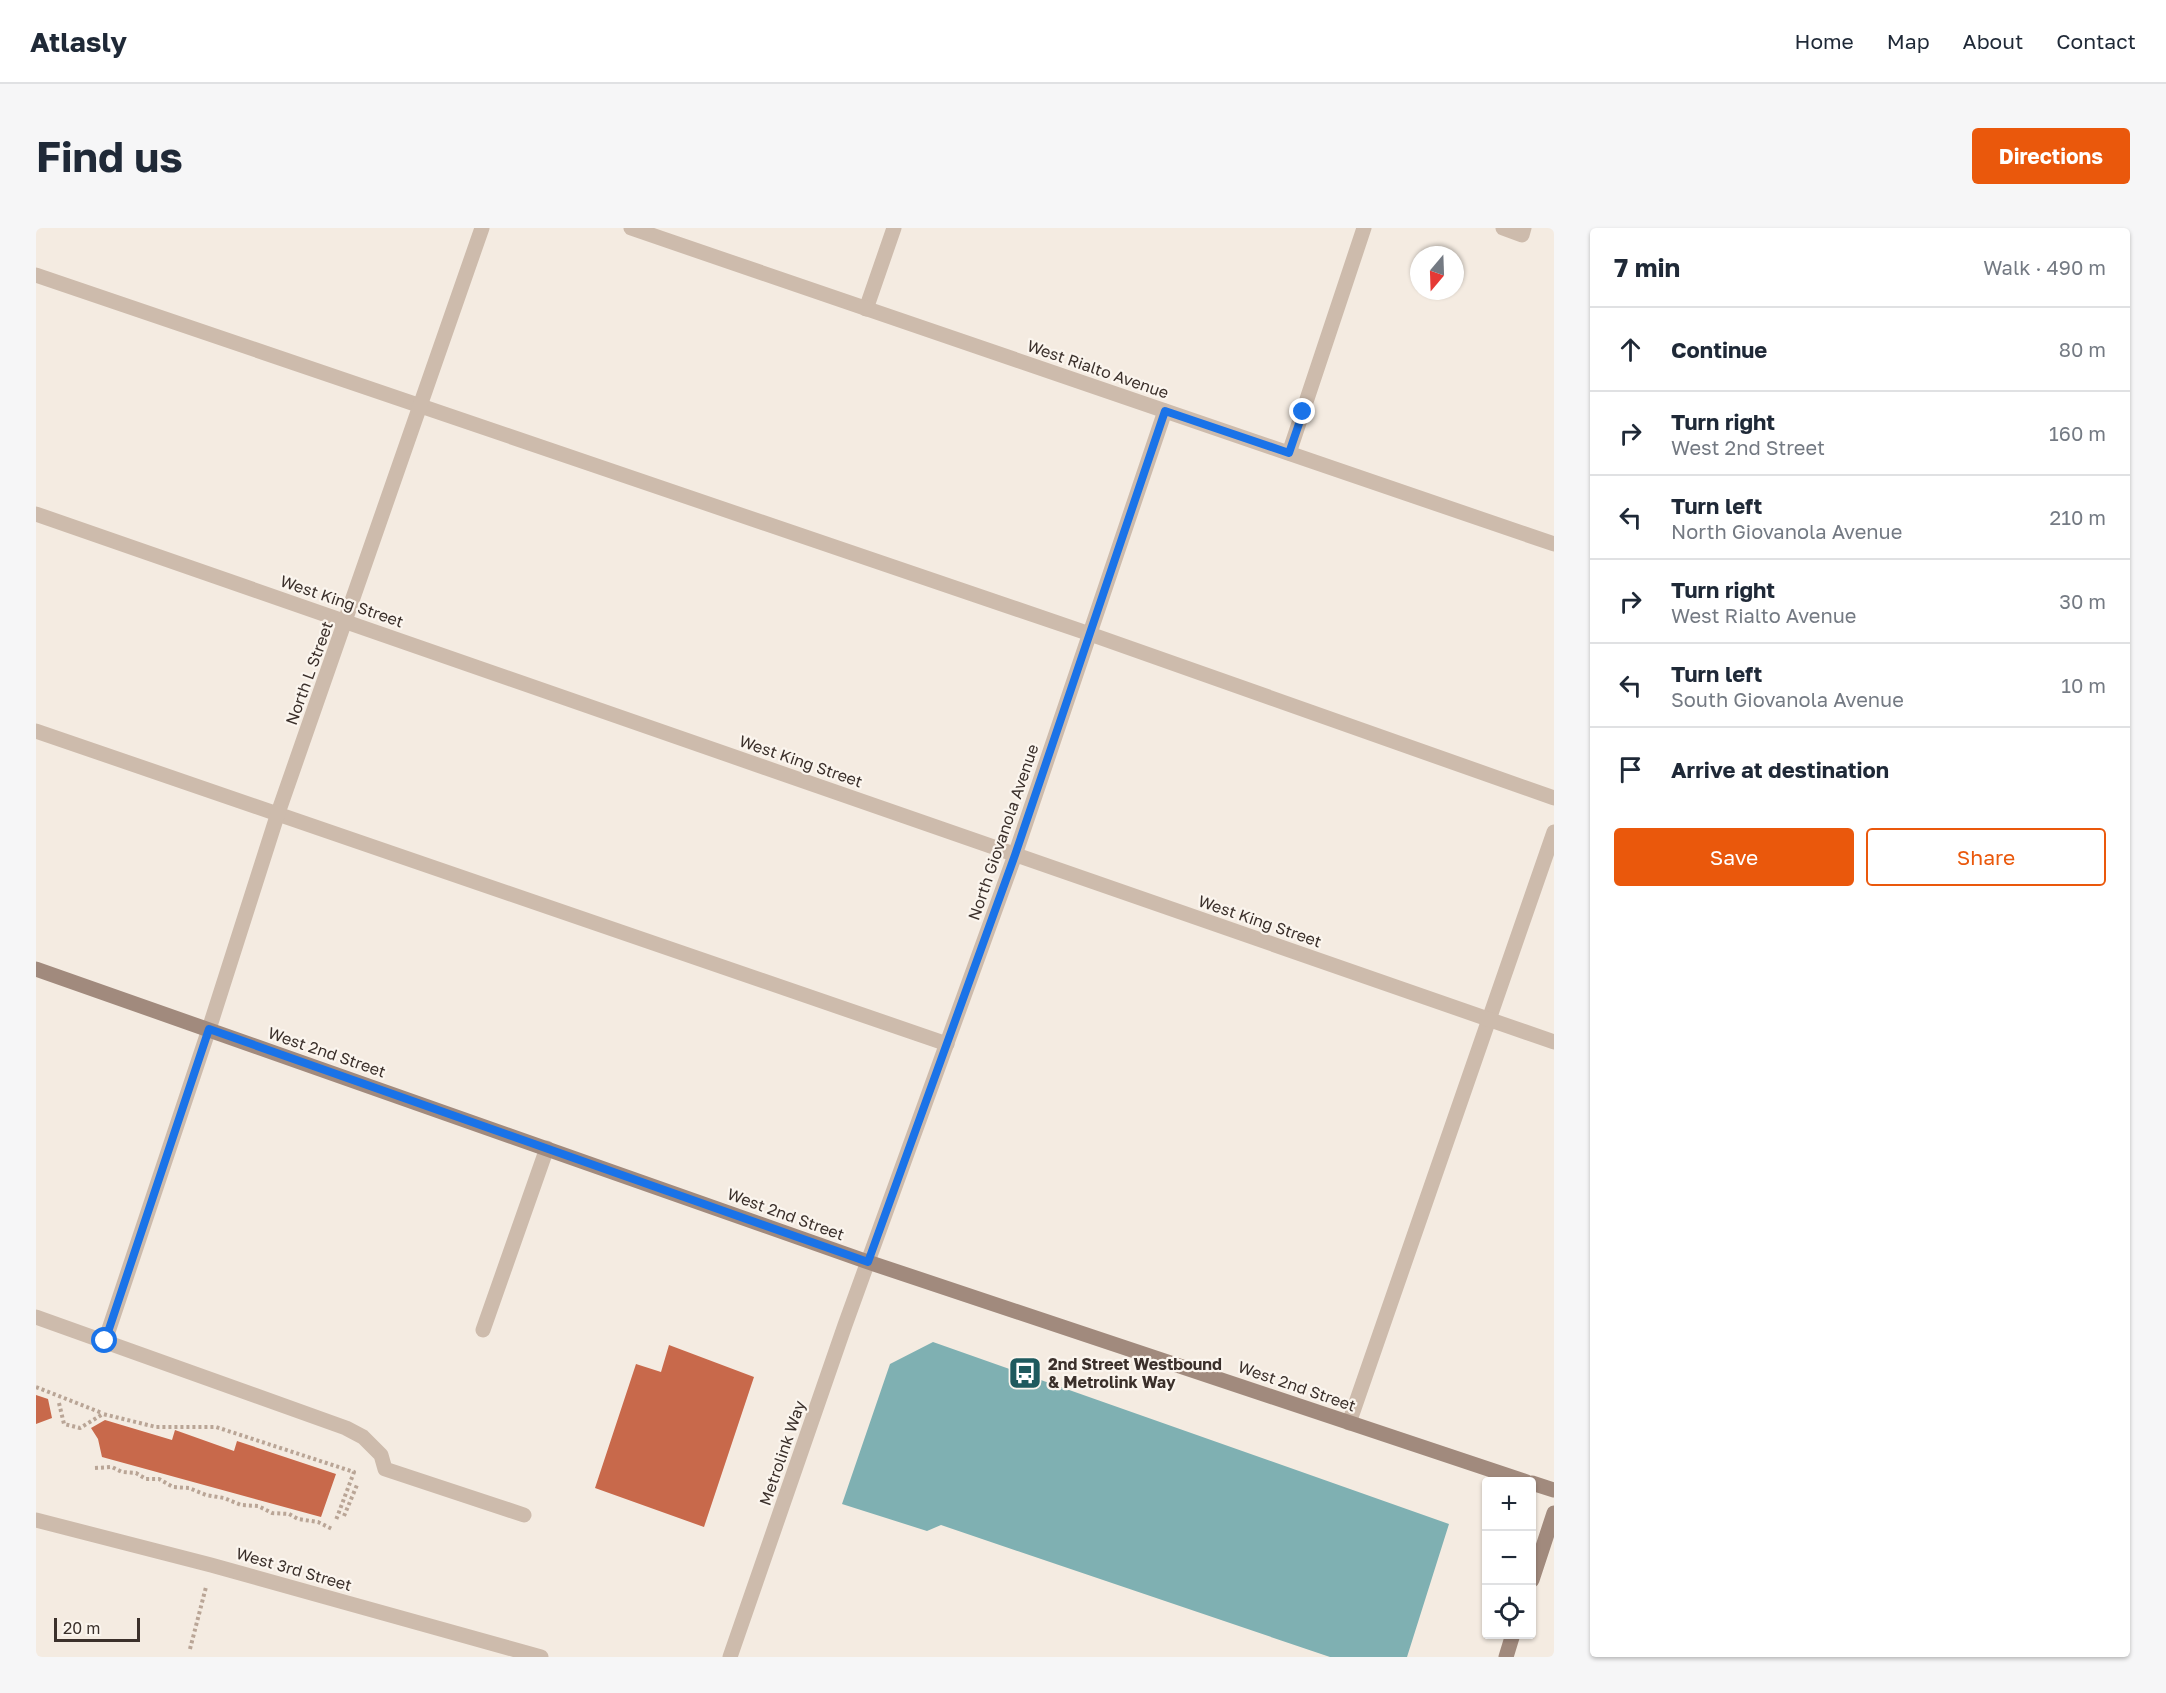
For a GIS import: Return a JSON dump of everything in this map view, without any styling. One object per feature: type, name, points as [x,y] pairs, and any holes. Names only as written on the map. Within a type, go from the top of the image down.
[{"type":"main road","name":"West 2nd Street","points":[[36,969],[868,1262],[1512,1477]]},
{"type":"main road","points":[[1536,1484],[1554,1490]]},
{"type":"main road","points":[[1536,1568],[1554,1513]]},
{"type":"main road","points":[[1506,1657],[1512,1639]]},
{"type":"street","name":"North L Street","points":[[105,1341],[278,813],[482,228]]},
{"type":"street","name":"West Rialto Avenue","points":[[631,228],[1554,544]]},
{"type":"street","points":[[866,309],[894,228]]},
{"type":"street","points":[[1289,453],[1364,228]]},
{"type":"street","points":[[1503,228],[1522,235],[1524,228]]},
{"type":"street","points":[[36,275],[1090,634],[1554,798]]},
{"type":"street","name":"North Giovanola Avenue","points":[[868,1262],[1015,855],[1165,411]]},
{"type":"street","name":"West King Street","points":[[36,514],[1554,1042]]},
{"type":"street","points":[[36,731],[947,1044]]},
{"type":"street","points":[[1349,1423],[1554,832]]},
{"type":"street","points":[[483,1330],[547,1148]]},
{"type":"street","name":"Metrolink Way","points":[[730,1657],[868,1262]]},
{"type":"street","points":[[36,1317],[346,1428],[363,1437],[381,1455],[385,1469],[524,1515]]},
{"type":"street","name":"West 3rd Street","points":[[36,1520],[211,1565],[541,1657]]},
{"type":"path","points":[[36,1388],[103,1413],[156,1427],[216,1427],[354,1472],[336,1520]]},
{"type":"path","points":[[59,1403],[64,1424],[80,1428],[103,1413]]},
{"type":"path","points":[[95,1468],[112,1467],[122,1472],[135,1473],[146,1479],[159,1479],[172,1487],[189,1488],[241,1505],[258,1506],[272,1513],[289,1514],[298,1519],[318,1522],[332,1529]]},
{"type":"path","points":[[344,1516],[357,1485]]},
{"type":"path","points":[[190,1649],[207,1586]]},
{"type":"water","points":[[933,1342],[1449,1524],[1407,1657],[1330,1657],[941,1525],[927,1531],[842,1504],[890,1364]]},
{"type":"building","points":[[669,1345],[754,1377],[704,1527],[595,1488],[636,1364],[661,1372]]},
{"type":"building","points":[[36,1395],[48,1399],[52,1418],[36,1424]]},
{"type":"building","points":[[105,1420],[172,1440],[175,1430],[234,1451],[237,1441],[336,1474],[321,1517],[102,1457],[98,1439],[91,1428]]},
{"type":"place","name":"2nd Street Westbound & Metrolink Way","points":[[1025,1373]]},
{"type":"route","points":[[105,1341],[209,1029],[868,1262],[1015,855],[1165,411],[1289,453],[1303,412]]}]
